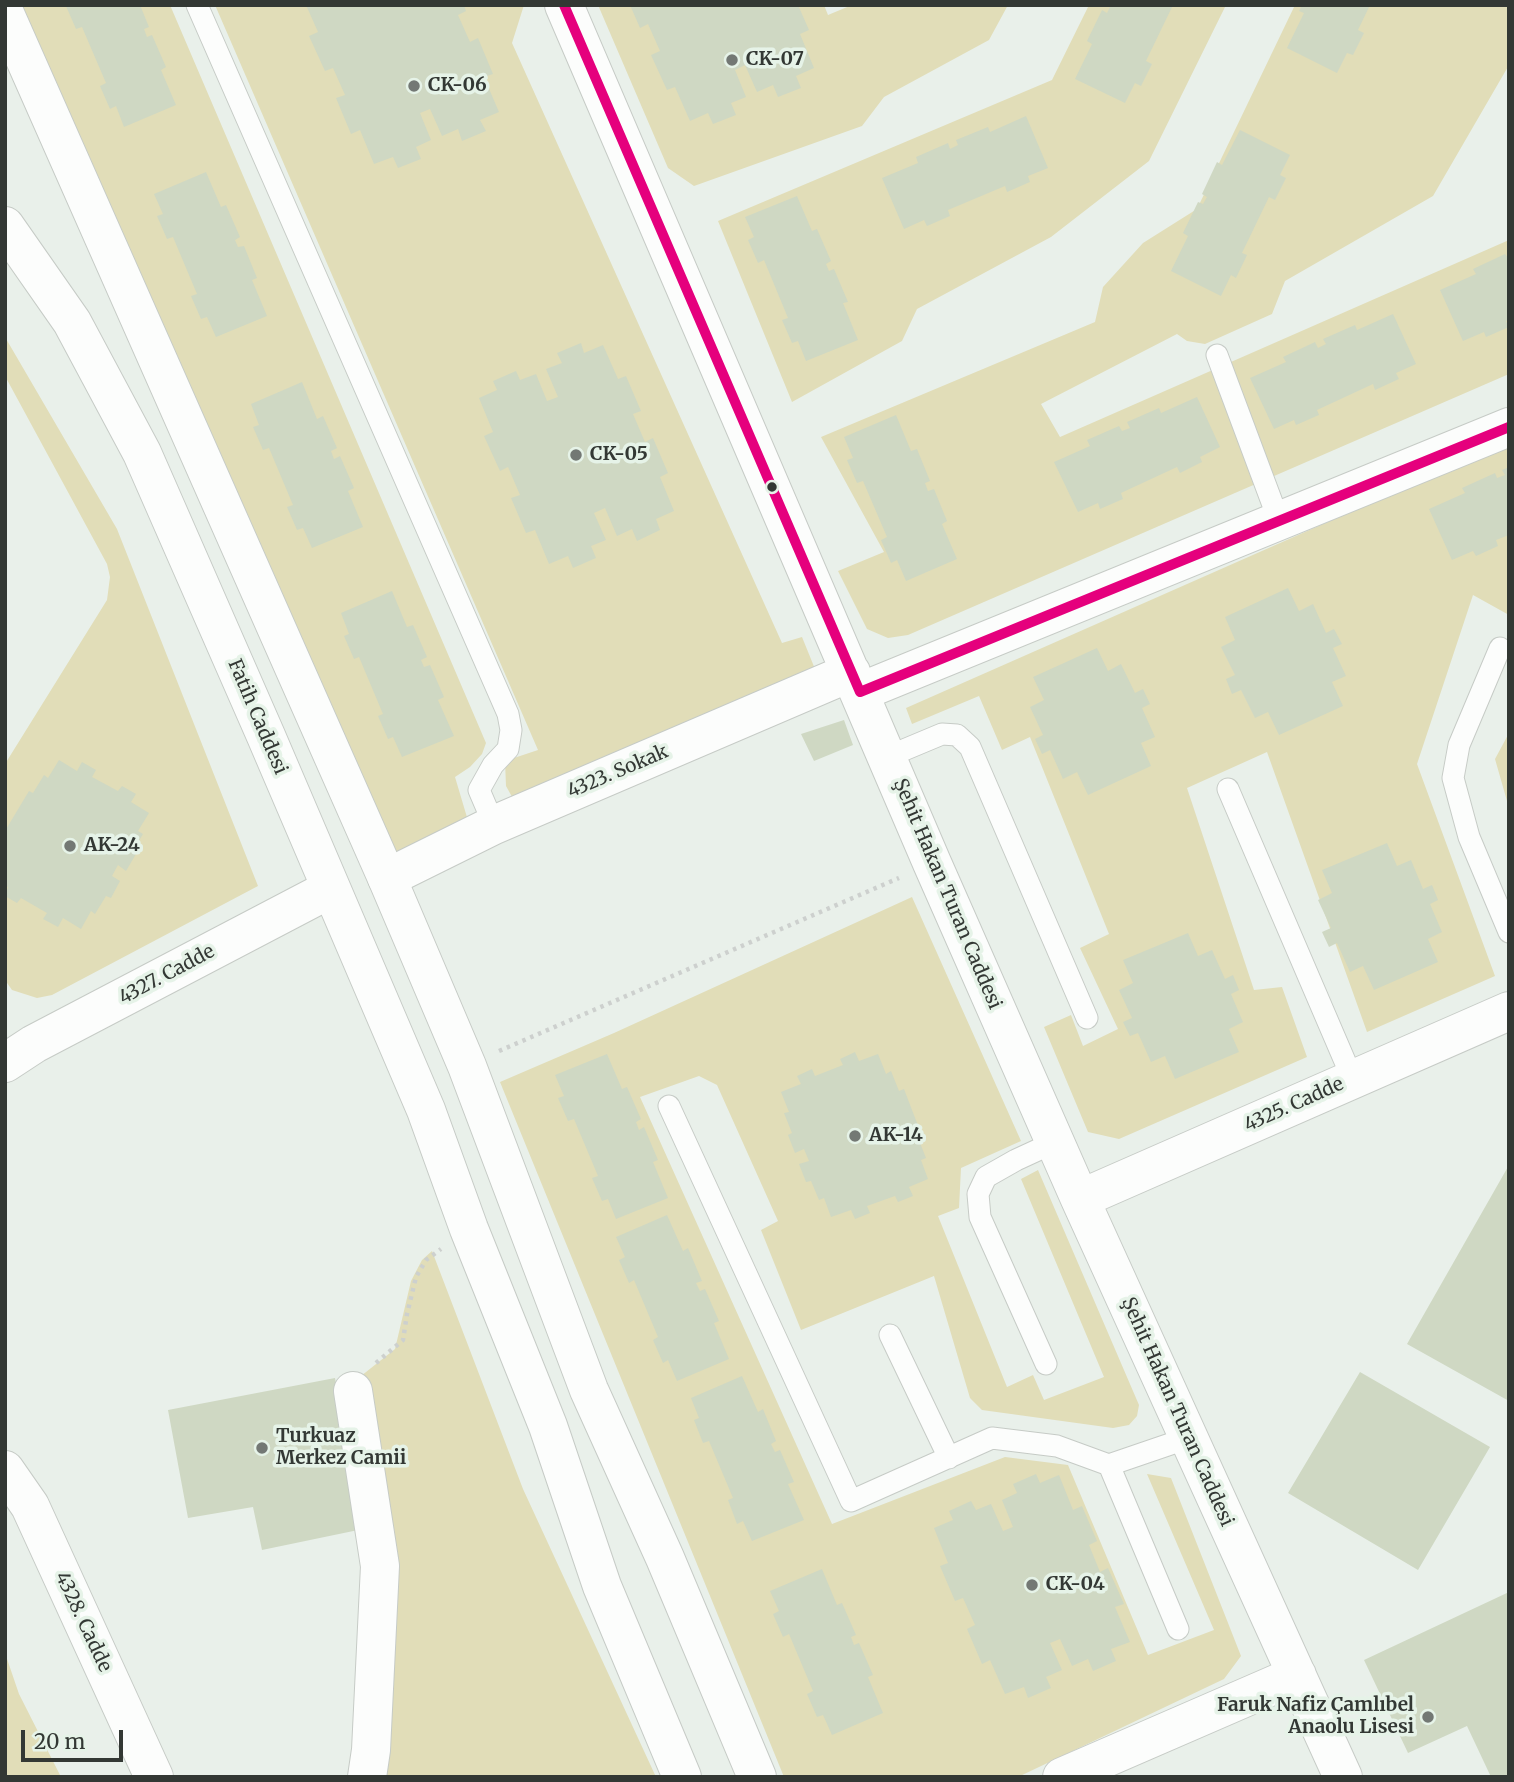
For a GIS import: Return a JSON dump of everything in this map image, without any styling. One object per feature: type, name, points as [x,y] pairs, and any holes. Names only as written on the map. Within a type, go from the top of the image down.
[{"type":"street","name":"Şehit Hakan Turan Caddesi","points":[[564,5],[932,863],[1080,1199],[1343,1777]]},
{"type":"street","points":[[5,14],[387,877],[467,1066],[589,1390],[665,1558],[757,1777]]},
{"type":"street","name":"Fatih Caddesi","points":[[5,226],[72,323],[142,453],[426,1110],[469,1229],[548,1426],[602,1586],[682,1777]]},
{"type":"street","name":"4323. Sokak","points":[[387,877],[494,825],[855,682],[1279,522],[1509,427]]},
{"type":"street","name":"4327. Cadde","points":[[5,1063],[34,1044],[330,889]]},
{"type":"street","name":"4325. Cadde","points":[[1080,1199],[1509,1011]]},
{"type":"street","points":[[352,1391],[380,1566],[371,1750],[367,1777]]},
{"type":"street","name":"4328. Cadde","points":[[5,1470],[30,1506],[154,1777]]},
{"type":"street","points":[[1062,1777],[1297,1675]]},
{"type":"lane","points":[[197,5],[508,714],[511,730],[508,749],[493,765],[479,790],[494,825]]},
{"type":"lane","points":[[1217,355],[1279,522]]},
{"type":"lane","points":[[1500,648],[1459,745],[1453,778],[1469,837],[1509,932]]},
{"type":"lane","points":[[887,757],[942,734],[957,735],[970,747],[1087,1018]]},
{"type":"lane","points":[[1228,789],[1353,1080]]},
{"type":"lane","points":[[669,1106],[851,1502],[992,1438],[1057,1446],[1109,1465],[1188,1438]]},
{"type":"lane","points":[[1046,1364],[980,1216],[978,1194],[986,1177],[1055,1142]]},
{"type":"lane","points":[[890,1335],[949,1458]]},
{"type":"lane","points":[[1109,1465],[1178,1629]]},
{"type":"path","points":[[467,1066],[932,863]]},
{"type":"path","points":[[352,1391],[379,1360],[403,1340],[416,1277],[426,1260],[469,1229]]},
{"type":"shaded area","points":[[22,5],[170,5],[486,743],[482,754],[470,767],[455,777],[469,824],[390,859]]},
{"type":"shaded area","points":[[215,5],[524,5],[512,43],[782,643],[802,637],[815,669],[516,804],[506,786],[505,761],[538,750]]},
{"type":"shaded area","points":[[598,5],[824,5],[828,15],[852,5],[1008,5],[989,40],[884,97],[862,126],[694,186],[668,168]]},
{"type":"shaded area","points":[[1089,5],[1226,5],[1149,161],[1051,237],[917,309],[902,341],[792,402],[718,221],[1052,80]]},
{"type":"shaded area","points":[[1295,5],[1509,5],[1509,65],[1433,196],[1285,281],[1272,314],[1205,344],[1187,341],[1177,334],[1041,404],[1060,437],[1509,240],[1509,374],[908,635],[888,638],[867,629],[838,571],[884,552],[821,437],[1095,322],[1103,287],[1143,243],[1197,209]]},
{"type":"shaded area","points":[[5,337],[117,529],[258,886],[52,995],[37,998],[12,990],[5,980],[5,764],[107,600],[110,577],[107,564],[5,376]]},
{"type":"shaded area","points":[[1509,442],[1509,615],[1473,595],[1417,764],[1495,976],[1367,1032],[1267,752],[1187,788],[1254,990],[1282,987],[1307,1057],[1119,1139],[1088,1132],[1044,1027],[1071,1015],[1083,1046],[1118,1029],[1080,948],[1109,934],[1030,737],[1002,750],[979,696],[912,724],[906,708]]},
{"type":"shaded area","points":[[1509,733],[1509,808],[1495,759]]},
{"type":"shaded area","points":[[912,897],[1021,1141],[961,1168],[959,1208],[938,1216],[1007,1387],[1033,1375],[1044,1400],[1104,1377],[1021,1179],[1038,1170],[1139,1405],[1137,1416],[1129,1425],[1113,1428],[982,1410],[970,1398],[934,1276],[801,1330],[761,1230],[778,1221],[717,1085],[699,1076],[640,1097],[832,1524],[1005,1457],[1068,1465],[1148,1655],[1214,1630],[1147,1474],[1171,1478],[1241,1656],[1224,1679],[1018,1777],[784,1777],[500,1082]]},
{"type":"shaded area","points":[[432,1251],[523,1489],[656,1777],[377,1777],[361,1376],[395,1349],[411,1281],[422,1260]]},
{"type":"shaded area","points":[[5,1653],[19,1694],[61,1777],[5,1777]]},
{"type":"building","points":[[140,5],[149,27],[144,29],[147,37],[152,35],[166,67],[161,70],[176,105],[124,127],[116,106],[110,109],[100,86],[106,83],[82,27],[76,29],[66,6]]},
{"type":"building","name":"CK-06","points":[[306,5],[464,5],[466,11],[458,15],[470,42],[478,38],[493,74],[484,77],[499,112],[480,120],[486,131],[462,141],[458,129],[442,136],[430,109],[420,113],[431,140],[416,147],[421,159],[398,168],[393,157],[374,164],[360,130],[351,134],[336,98],[345,95],[333,68],[325,71],[309,36],[318,32]]},
{"type":"building","name":"CK-07","points":[[630,5],[798,5],[809,30],[800,34],[814,68],[796,76],[801,88],[778,97],[773,85],[757,92],[745,65],[735,70],[746,97],[731,103],[736,115],[713,124],[708,113],[690,121],[675,87],[667,90],[651,55],[660,51],[648,24],[640,28]]},
{"type":"building","points":[[1111,5],[1173,5],[1146,61],[1152,64],[1141,86],[1135,83],[1125,103],[1075,79],[1092,44],[1087,41],[1102,10],[1107,13]]},
{"type":"building","points":[[1302,5],[1370,5],[1358,30],[1364,33],[1353,55],[1347,53],[1337,73],[1287,48],[1304,13],[1299,11]]},
{"type":"building","points":[[1026,116],[1048,168],[1028,176],[1030,182],[1007,192],[1005,186],[948,210],[950,216],[927,226],[924,220],[904,229],[882,178],[918,163],[916,157],[948,143],[950,149],[958,145],[956,140],[988,127],[990,132]]},
{"type":"building","points":[[1240,130],[1290,155],[1280,175],[1286,178],[1275,200],[1269,197],[1242,253],[1247,255],[1236,278],[1231,275],[1221,296],[1171,271],[1188,236],[1183,233],[1198,202],[1203,204],[1207,197],[1202,194],[1217,162],[1222,165]]},
{"type":"building","points":[[206,172],[221,207],[226,205],[240,237],[235,240],[238,247],[244,246],[257,278],[252,280],[267,316],[216,337],[207,317],[201,319],[191,296],[197,294],[173,237],[167,239],[157,216],[163,214],[154,194]]},
{"type":"building","points":[[797,196],[812,231],[817,229],[831,261],[826,264],[829,271],[834,269],[848,302],[843,303],[858,340],[806,361],[798,341],[792,343],[782,320],[788,318],[764,260],[758,263],[748,240],[754,237],[745,217]]},
{"type":"building","points":[[1505,254],[1509,259],[1509,320],[1506,321],[1509,327],[1486,337],[1484,332],[1463,341],[1440,290],[1476,274],[1473,269]]},
{"type":"building","points":[[1393,314],[1416,364],[1396,373],[1399,379],[1375,390],[1373,384],[1317,410],[1319,415],[1296,425],[1294,420],[1274,429],[1250,378],[1286,362],[1283,357],[1315,342],[1318,348],[1326,344],[1323,339],[1355,325],[1357,330]]},
{"type":"building","name":"CK-05","points":[[581,343],[584,353],[603,345],[618,379],[626,376],[641,411],[633,414],[645,442],[653,438],[668,473],[660,477],[674,511],[656,519],[660,530],[637,541],[632,529],[617,536],[605,508],[594,513],[606,540],[591,546],[596,558],[573,568],[568,556],[549,564],[535,530],[526,533],[511,498],[520,495],[508,467],[500,471],[484,436],[493,432],[479,398],[497,390],[493,381],[516,371],[520,380],[536,374],[547,401],[558,397],[546,369],[562,363],[557,353]]},
{"type":"building","points":[[302,382],[317,419],[323,416],[337,448],[331,451],[334,459],[340,456],[354,488],[348,491],[363,527],[312,548],[303,528],[297,530],[287,507],[293,505],[269,448],[263,450],[253,427],[259,425],[251,404]]},
{"type":"building","points":[[1197,397],[1220,447],[1200,457],[1202,462],[1180,473],[1177,467],[1121,493],[1123,499],[1100,509],[1098,503],[1078,512],[1054,462],[1090,446],[1087,440],[1119,426],[1122,431],[1130,428],[1127,422],[1159,408],[1161,413]]},
{"type":"building","points":[[896,415],[911,451],[917,449],[930,481],[925,483],[928,491],[934,489],[947,521],[942,524],[957,559],[906,581],[897,560],[891,563],[881,540],[887,537],[863,481],[857,483],[847,460],[853,458],[844,437]]},
{"type":"building","points":[[1509,467],[1509,535],[1496,540],[1498,546],[1476,556],[1473,551],[1452,560],[1429,509],[1465,493],[1462,488],[1495,473],[1497,478],[1505,475],[1502,470]]},
{"type":"building","points":[[1288,588],[1299,611],[1313,604],[1326,633],[1334,629],[1342,644],[1333,648],[1346,676],[1332,682],[1343,706],[1279,735],[1268,712],[1255,718],[1241,690],[1232,694],[1226,679],[1235,675],[1221,647],[1235,640],[1225,617]]},
{"type":"building","points":[[392,591],[407,627],[413,625],[427,657],[421,660],[424,667],[430,665],[444,697],[438,700],[454,736],[402,757],[393,737],[388,739],[378,716],[383,714],[359,657],[354,659],[344,636],[349,634],[341,613]]},
{"type":"building","points":[[1097,648],[1108,671],[1121,664],[1135,693],[1143,689],[1150,704],[1142,708],[1155,737],[1141,743],[1151,766],[1088,795],[1077,772],[1063,779],[1050,750],[1042,754],[1035,739],[1043,735],[1030,707],[1044,700],[1033,677]]},
{"type":"building","points":[[844,720],[853,745],[814,761],[801,734]]},
{"type":"building","name":"AK-24","points":[[59,760],[77,771],[82,762],[96,770],[92,777],[118,791],[122,786],[136,794],[131,802],[149,813],[138,831],[143,834],[132,852],[136,854],[126,871],[118,865],[112,876],[120,881],[111,898],[106,896],[95,914],[91,911],[81,929],[63,918],[58,927],[43,919],[47,913],[21,898],[17,903],[5,896],[8,887],[5,885],[5,831],[29,791],[33,793],[44,775],[48,778]]},
{"type":"building","points":[[1387,843],[1397,866],[1411,860],[1423,889],[1432,885],[1438,900],[1430,904],[1442,932],[1428,939],[1438,962],[1374,990],[1363,966],[1350,972],[1337,943],[1329,947],[1322,932],[1331,928],[1318,900],[1332,893],[1322,870]]},
{"type":"building","points":[[1188,933],[1198,956],[1212,950],[1225,979],[1233,975],[1239,990],[1231,994],[1243,1022],[1229,1029],[1239,1052],[1175,1079],[1165,1056],[1151,1062],[1138,1033],[1130,1036],[1123,1022],[1132,1018],[1119,990],[1133,983],[1123,960]]},
{"type":"building","name":"AK-14","points":[[855,1052],[859,1061],[878,1054],[886,1074],[891,1071],[899,1091],[904,1089],[922,1136],[918,1138],[926,1158],[921,1160],[928,1179],[909,1187],[913,1196],[898,1202],[895,1196],[867,1206],[870,1213],[855,1219],[851,1210],[831,1217],[824,1198],[819,1200],[811,1181],[806,1182],[799,1164],[809,1161],[804,1149],[795,1153],[788,1135],[792,1133],[784,1113],[789,1112],[781,1092],[801,1084],[797,1076],[812,1069],[815,1076],[843,1065],[840,1059]]},
{"type":"building","points":[[607,1054],[622,1089],[627,1087],[641,1119],[636,1122],[639,1130],[644,1127],[658,1160],[653,1162],[668,1198],[616,1219],[608,1199],[602,1201],[592,1178],[598,1176],[574,1119],[568,1121],[558,1098],[564,1096],[555,1075]]},
{"type":"building","points":[[1509,1165],[1509,1401],[1407,1344]]},
{"type":"building","points":[[667,1215],[683,1251],[688,1248],[702,1281],[696,1283],[700,1291],[705,1289],[719,1321],[714,1323],[729,1359],[677,1381],[668,1360],[663,1363],[653,1340],[658,1337],[634,1280],[629,1283],[619,1260],[625,1257],[616,1237]]},
{"type":"building","points":[[1360,1372],[1490,1447],[1418,1570],[1288,1493]]},
{"type":"building","points":[[742,1376],[758,1412],[763,1409],[776,1441],[771,1444],[775,1452],[780,1450],[794,1482],[788,1484],[804,1520],[752,1541],[743,1521],[737,1524],[728,1500],[733,1498],[709,1441],[703,1443],[694,1420],[699,1418],[691,1398]]},
{"type":"building","name":"Turkuaz Merkez Camii","points":[[335,1378],[363,1529],[262,1550],[253,1507],[188,1518],[168,1410]]},
{"type":"building","name":"CK-04","points":[[1036,1474],[1040,1483],[1059,1475],[1073,1510],[1082,1506],[1097,1541],[1089,1545],[1100,1572],[1108,1568],[1124,1604],[1115,1607],[1130,1642],[1111,1649],[1116,1661],[1093,1671],[1088,1659],[1072,1666],[1060,1639],[1050,1643],[1062,1670],[1046,1677],[1051,1688],[1028,1698],[1024,1687],[1005,1694],[990,1660],[982,1664],[967,1629],[975,1625],[963,1598],[955,1601],[940,1566],[948,1563],[934,1528],[953,1520],[949,1511],[971,1501],[976,1510],[991,1504],[1003,1531],[1013,1527],[1002,1500],[1017,1493],[1013,1484]]},
{"type":"building","points":[[822,1569],[837,1605],[842,1603],[856,1635],[851,1637],[854,1645],[859,1643],[873,1675],[868,1677],[883,1713],[832,1735],[823,1715],[817,1717],[807,1694],[813,1691],[789,1634],[783,1637],[773,1614],[779,1611],[770,1591]]},
{"type":"building","points":[[1509,1592],[1509,1777],[1491,1777],[1467,1726],[1408,1753],[1364,1660]]},
{"type":"transit line","points":[[564,5],[860,692],[1509,427]]},
{"type":"place","name":"CK-07","points":[[732,60]]},
{"type":"place","name":"CK-06","points":[[414,86]]},
{"type":"place","name":"CK-05","points":[[576,455]]},
{"type":"place","name":"AK-24","points":[[70,846]]},
{"type":"place","name":"AK-14","points":[[855,1136]]},
{"type":"place","name":"Turkuaz Merkez Camii","points":[[262,1448]]},
{"type":"place","name":"CK-04","points":[[1032,1585]]},
{"type":"place","name":"Faruk Nafiz Çamlıbel Anaolu Lisesi","points":[[1428,1717]]}]
